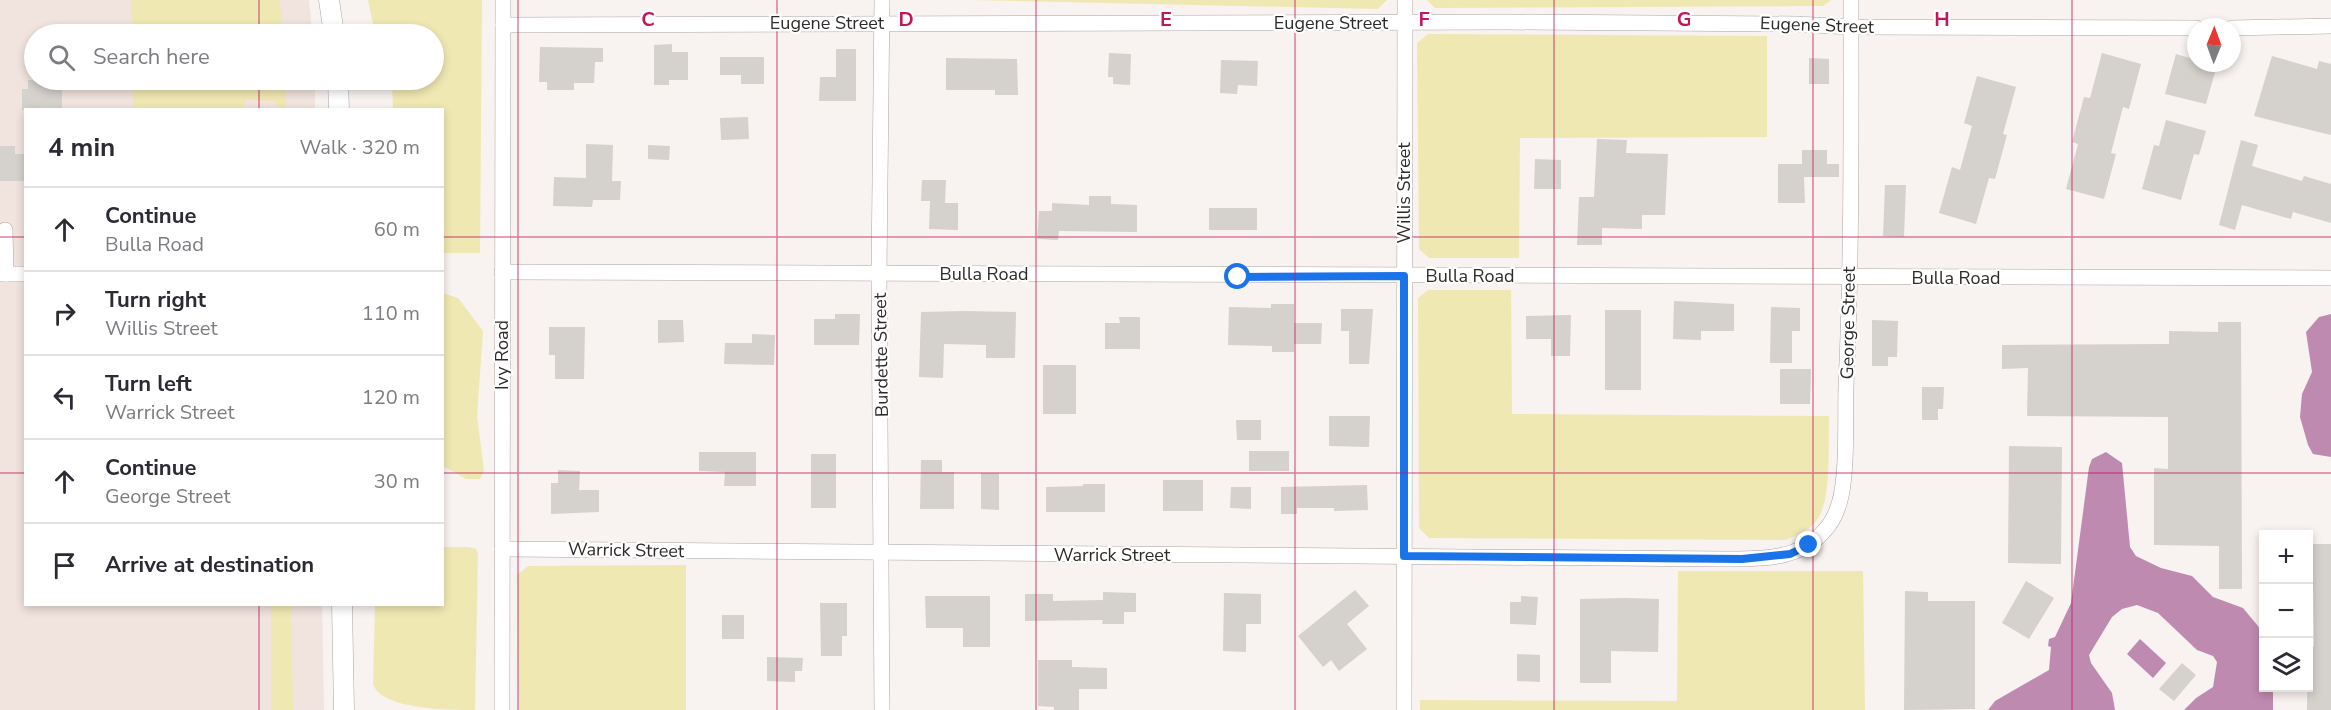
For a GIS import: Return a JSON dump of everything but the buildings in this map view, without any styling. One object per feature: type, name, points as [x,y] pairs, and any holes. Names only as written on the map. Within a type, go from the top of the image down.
[{"type":"street","points":[[329,0],[333,24]]},
{"type":"street","name":"Ivy Road","points":[[502,710],[503,0]]},
{"type":"street","name":"Burdette Street","points":[[882,0],[879,274],[882,710]]},
{"type":"street","name":"Willis Street","points":[[1404,710],[1405,0]]},
{"type":"street","name":"George Street","points":[[1723,559],[1770,558],[1790,554],[1809,545],[1833,518],[1842,490],[1849,278],[1851,0]]},
{"type":"street","name":"Eugene Street","points":[[503,25],[1787,23],[1851,27],[2187,28]]},
{"type":"street","points":[[2241,28],[2331,26]]},
{"type":"street","points":[[338,90],[339,108]]},
{"type":"street","points":[[5,230],[3,274],[24,274]]},
{"type":"street","name":"Bulla Road","points":[[502,272],[2331,278]]},
{"type":"street","name":"Warrick Street","points":[[502,549],[881,554],[1723,559]]},
{"type":"street","points":[[342,606],[344,710]]},
{"type":"shaded area","points":[[0,0],[309,0],[311,24],[24,24],[24,90],[315,90],[315,108],[24,108],[24,606],[322,606],[324,710],[0,710]]},
{"type":"shaded area","points":[[131,0],[279,0],[283,24],[132,24]]},
{"type":"shaded area","points":[[368,0],[482,0],[480,253],[444,253],[444,108],[393,108],[392,90],[444,90],[444,24],[373,24]]},
{"type":"shaded area","points":[[971,0],[1387,0],[1378,9]]},
{"type":"shaded area","points":[[1427,0],[1831,0],[1823,6],[1435,8]]},
{"type":"shaded area","points":[[1428,34],[1767,36],[1767,137],[1520,138],[1519,258],[1429,258],[1419,249],[1417,43]]},
{"type":"shaded area","points":[[132,90],[286,90],[286,108],[278,108],[274,101],[246,100],[243,108],[133,108]]},
{"type":"shaded area","points":[[1428,290],[1511,290],[1512,414],[1829,416],[1827,485],[1822,511],[1817,520],[1807,529],[1786,540],[1429,538],[1419,528],[1418,298]]},
{"type":"shaded area","points":[[444,293],[458,298],[483,331],[477,416],[484,471],[480,479],[466,479],[444,467]]},
{"type":"shaded area","points":[[2331,314],[2331,457],[2313,454],[2300,417],[2302,394],[2312,372],[2306,332],[2319,317]]},
{"type":"shaded area","points":[[2106,452],[2122,463],[2130,547],[2136,556],[2161,568],[2192,576],[2213,597],[2243,608],[2258,626],[2259,692],[2273,692],[2273,710],[2184,710],[2196,698],[2213,687],[2217,662],[2213,656],[2197,650],[2158,613],[2137,605],[2122,609],[2112,617],[2089,655],[2091,663],[2112,693],[2115,710],[1988,710],[1995,701],[2049,670],[2051,647],[2048,646],[2049,639],[2055,637],[2071,603],[2089,467],[2092,459]]},
{"type":"shaded area","points":[[444,547],[476,549],[478,554],[475,710],[434,709],[402,704],[379,693],[373,684],[375,606],[444,606]]},
{"type":"shaded area","points":[[686,565],[686,710],[519,710],[517,575],[528,566]]},
{"type":"shaded area","points":[[1678,571],[1863,571],[1865,710],[1420,710],[1420,700],[1677,701]]},
{"type":"shaded area","points":[[271,606],[291,606],[293,710],[271,710]]},
{"type":"shaded area","points":[[2140,639],[2166,663],[2153,678],[2127,654]]},
{"type":"route","points":[[1238,277],[1404,276],[1404,556],[1742,559],[1770,558],[1790,554],[1809,545]]}]
